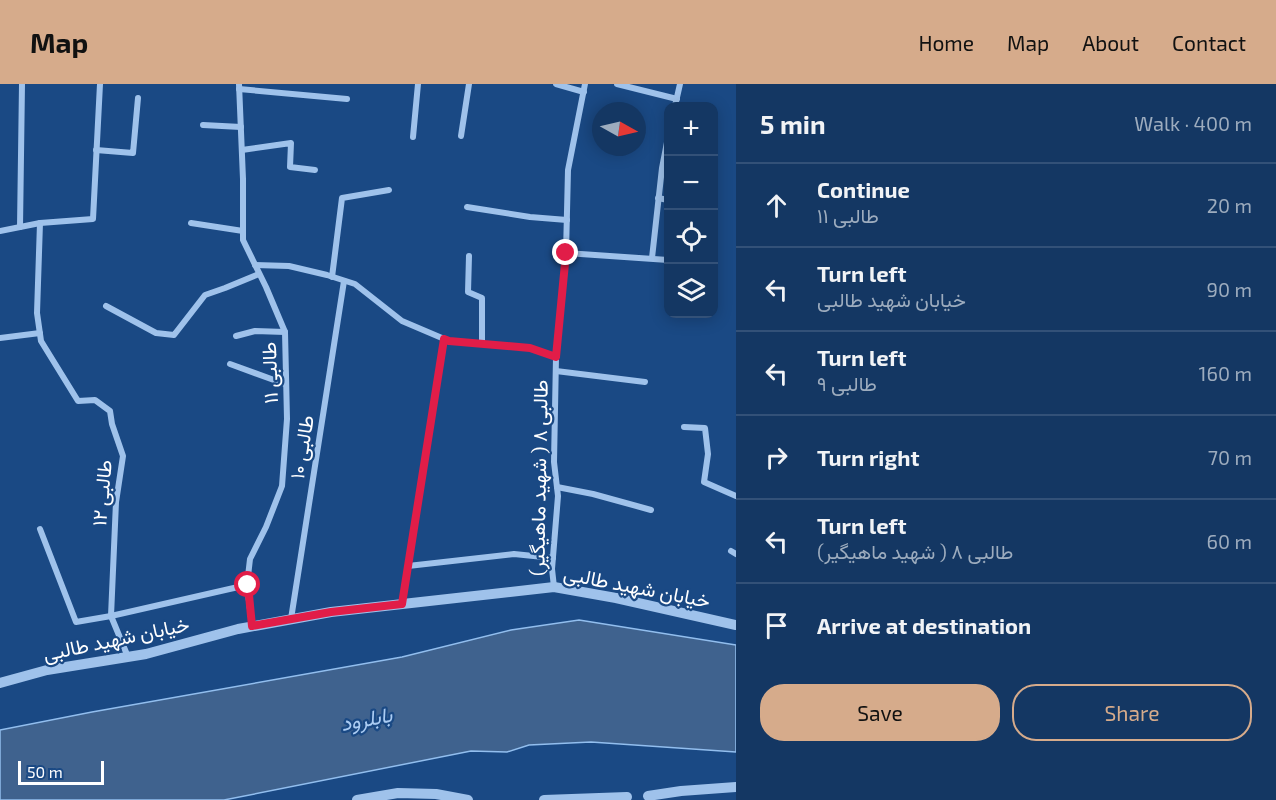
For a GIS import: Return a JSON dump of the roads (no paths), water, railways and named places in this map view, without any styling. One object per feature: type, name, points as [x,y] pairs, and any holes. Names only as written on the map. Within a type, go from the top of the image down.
[{"type":"street","points":[[20,227],[22,84]]},
{"type":"street","points":[[0,231],[40,222],[93,219],[100,84]]},
{"type":"street","points":[[413,137],[418,84]]},
{"type":"street","points":[[461,136],[469,84]]},
{"type":"street","points":[[556,84],[584,92]]},
{"type":"street","name":"طالبی ۸ ( شهید ماهیگیر)","points":[[554,587],[552,569],[558,496],[554,462],[555,371],[566,253],[568,170],[585,84]]},
{"type":"street","points":[[617,84],[677,99]]},
{"type":"street","points":[[676,102],[680,84]]},
{"type":"street","points":[[239,87],[347,99]]},
{"type":"street","name":"طالبی ۱۱","points":[[239,87],[243,240],[285,332],[287,419],[282,486],[266,527],[250,559],[248,585],[252,626]]},
{"type":"street","points":[[96,150],[133,153],[138,98]]},
{"type":"street","points":[[203,125],[241,127]]},
{"type":"street","points":[[242,150],[291,143],[290,167],[315,170]]},
{"type":"street","points":[[652,258],[665,156]]},
{"type":"street","points":[[332,277],[342,198],[389,190]]},
{"type":"street","points":[[658,198],[664,199]]},
{"type":"street","points":[[467,207],[567,220]]},
{"type":"street","name":"طالبی ۱۲","points":[[40,222],[37,313],[41,341],[78,401],[95,400],[110,411],[123,456],[116,502],[111,616],[128,657]]},
{"type":"street","points":[[191,223],[243,231]]},
{"type":"street","points":[[566,253],[664,259]]},
{"type":"street","points":[[469,256],[468,292],[482,298],[482,344]]},
{"type":"street","points":[[255,265],[289,266],[355,284],[402,321],[449,341],[530,348],[556,357]]},
{"type":"street","points":[[106,306],[156,333],[174,335],[205,295],[259,274]]},
{"type":"street","name":"طالبی ۱۰","points":[[291,619],[344,281]]},
{"type":"street","points":[[236,336],[255,331],[285,332]]},
{"type":"street","points":[[0,338],[40,333]]},
{"type":"street","points":[[402,604],[444,339]]},
{"type":"street","points":[[231,364],[285,384]]},
{"type":"street","points":[[555,371],[645,382]]},
{"type":"street","points":[[684,427],[705,428],[708,454],[704,482],[736,496]]},
{"type":"street","points":[[557,487],[651,510]]},
{"type":"street","points":[[40,529],[76,622],[248,585]]},
{"type":"street","points":[[408,566],[514,554],[553,558]]},
{"type":"street","name":"خیابان شهید طالبی","points":[[0,682],[47,670],[146,654],[238,629],[331,612],[554,587],[616,598],[736,625]]},
{"type":"street","points":[[544,800],[638,796],[681,790],[736,787]]},
{"type":"street","points":[[357,800],[398,793],[468,800]]},
{"type":"water","name":"بابلرود","points":[[579,620],[736,645],[736,752],[591,742],[529,745],[507,752],[471,751],[224,800],[0,800],[0,730],[402,657],[511,630]]}]
